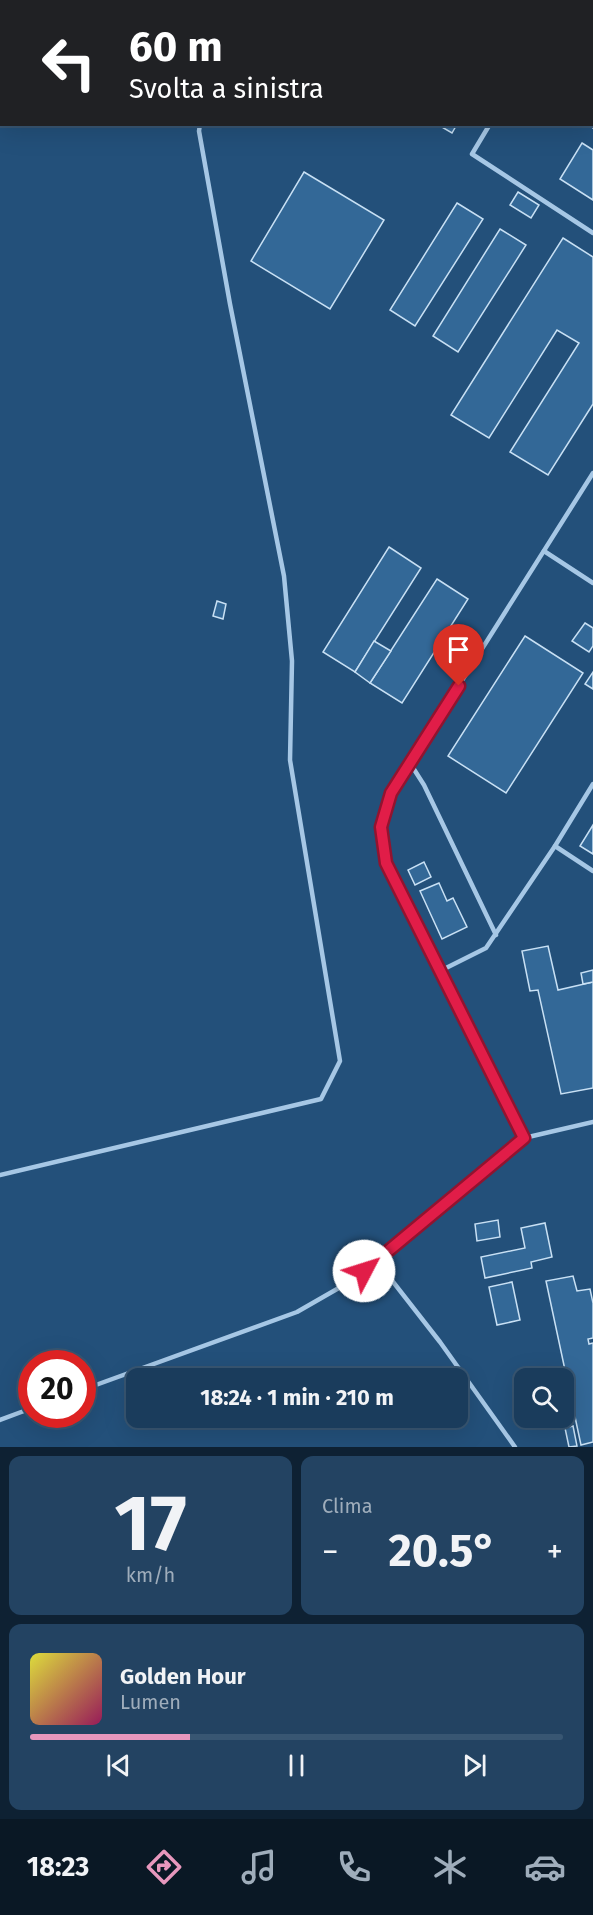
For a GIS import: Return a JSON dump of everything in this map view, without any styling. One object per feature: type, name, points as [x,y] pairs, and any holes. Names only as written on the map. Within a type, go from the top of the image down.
[{"type":"lane","points":[[0,1175],[321,1099],[340,1061],[290,760],[292,662],[284,576],[230,304],[200,126]]},
{"type":"lane","points":[[489,126],[472,154],[593,233]]},
{"type":"lane","points":[[524,1138],[386,863],[381,827],[391,793],[593,473]]},
{"type":"lane","points":[[544,551],[593,583]]},
{"type":"lane","points":[[410,763],[424,785],[496,935]]},
{"type":"lane","points":[[440,971],[486,948],[555,846],[593,784]]},
{"type":"lane","points":[[555,846],[593,871]]},
{"type":"lane","points":[[96,1385],[297,1312],[351,1281],[524,1138],[593,1122]]},
{"type":"lane","points":[[376,1260],[440,1342],[515,1447]]},
{"type":"lane","points":[[0,1420],[18,1413]]},
{"type":"building","points":[[440,126],[456,126],[452,133]]},
{"type":"building","points":[[582,143],[593,150],[593,200],[560,179]]},
{"type":"building","points":[[304,172],[384,220],[330,309],[251,261]]},
{"type":"building","points":[[518,192],[539,205],[531,218],[510,205]]},
{"type":"building","points":[[457,203],[483,219],[415,326],[390,310]]},
{"type":"building","points":[[500,229],[526,245],[458,352],[433,336]]},
{"type":"building","points":[[563,238],[593,257],[593,404],[548,475],[510,452],[579,343],[557,330],[489,438],[451,415]]},
{"type":"building","points":[[389,547],[421,568],[355,672],[323,652]]},
{"type":"building","points":[[437,579],[468,599],[402,703],[370,683]]},
{"type":"building","points":[[217,601],[226,604],[223,619],[213,616]]},
{"type":"building","points":[[585,623],[593,628],[593,646],[589,652],[572,641]]},
{"type":"building","points":[[525,636],[583,673],[506,793],[448,756]]},
{"type":"building","points":[[374,641],[391,651],[370,683],[355,672]]},
{"type":"building","points":[[593,672],[593,689],[585,684]]},
{"type":"building","points":[[593,825],[593,854],[580,846]]},
{"type":"building","points":[[424,862],[431,877],[415,885],[408,870]]},
{"type":"building","points":[[439,883],[447,901],[453,898],[467,927],[442,939],[420,891]]},
{"type":"building","points":[[548,946],[558,990],[593,982],[593,1088],[561,1094],[538,990],[530,991],[522,951]]},
{"type":"building","points":[[593,970],[593,982],[583,984],[581,973]]},
{"type":"building","points":[[498,1220],[500,1237],[477,1241],[475,1224]]},
{"type":"building","points":[[545,1223],[552,1257],[531,1262],[532,1268],[485,1278],[481,1257],[525,1248],[521,1228]]},
{"type":"building","points":[[573,1276],[577,1291],[590,1289],[593,1303],[593,1338],[588,1339],[589,1344],[593,1343],[593,1442],[581,1445],[574,1412],[574,1368],[565,1368],[546,1281]]},
{"type":"building","points":[[512,1282],[520,1320],[497,1325],[489,1287]]},
{"type":"building","points":[[565,1428],[573,1428],[577,1446],[569,1447]]},
{"type":"route","points":[[364,1271],[524,1138],[386,863],[381,827],[391,793],[459,686]]}]
